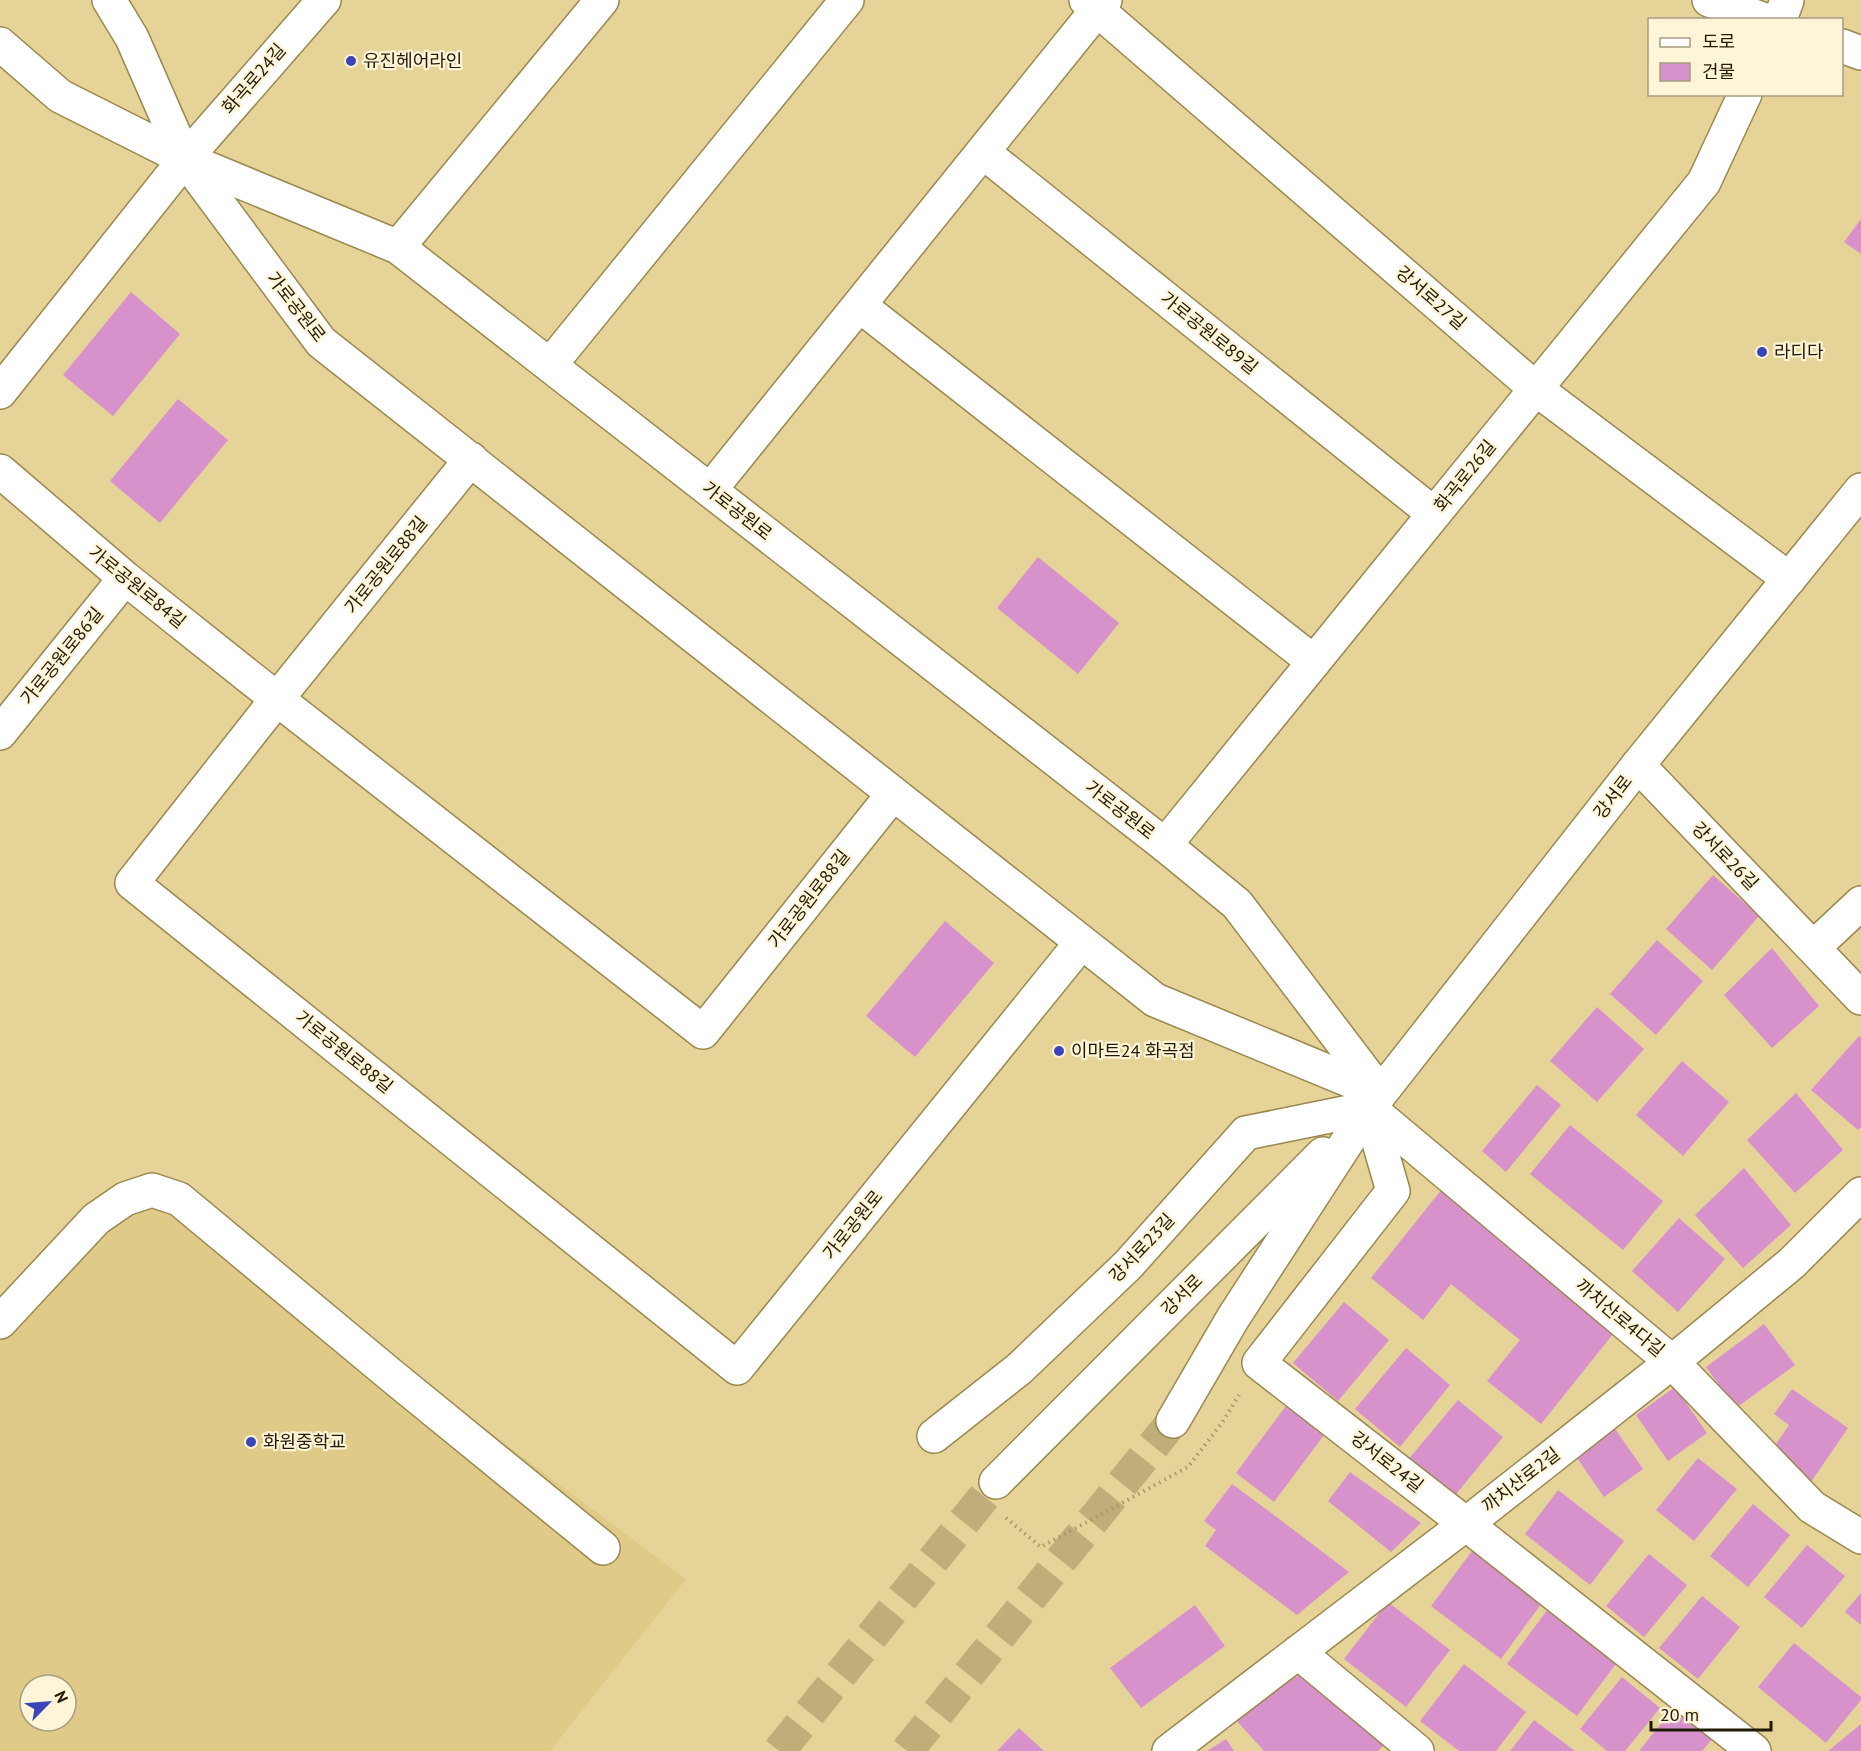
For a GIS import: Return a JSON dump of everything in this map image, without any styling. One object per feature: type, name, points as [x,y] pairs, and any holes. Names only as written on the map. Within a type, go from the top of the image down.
[{"type":"street","name":"가로공원로","points":[[109,0],[132,38],[185,159],[321,342],[1081,944],[1155,1000],[1374,1100]]},
{"type":"street","name":"화곡로24길","points":[[185,159],[324,0]]},
{"type":"street","points":[[398,247],[602,0]]},
{"type":"street","points":[[550,365],[847,0]]},
{"type":"street","points":[[1709,0],[1759,18]]},
{"type":"street","points":[[1781,18],[1787,0]]},
{"type":"street","points":[[710,490],[983,152],[1097,3]]},
{"type":"street","name":"강서로27길","points":[[1097,3],[1536,389],[1789,579]]},
{"type":"street","name":"가로공원로","points":[[0,44],[60,96],[185,159],[398,247],[1165,845],[1237,904],[1374,1100]]},
{"type":"street","points":[[1843,46],[1861,53]]},
{"type":"street","name":"화곡로26길","points":[[1165,845],[1704,182],[1744,96]]},
{"type":"street","name":"가로공원로89길","points":[[983,152],[1434,514]]},
{"type":"street","points":[[0,392],[185,159]]},
{"type":"street","points":[[859,305],[1314,662]]},
{"type":"street","name":"가로공원로88길","points":[[471,459],[132,883],[737,1368]]},
{"type":"street","name":"가로공원로84길","points":[[0,471],[125,578],[278,699]]},
{"type":"street","name":"강서로","points":[[1173,1421],[1233,1318],[1374,1100],[1638,765],[1861,490]]},
{"type":"street","name":"가로공원로86길","points":[[0,733],[125,578]]},
{"type":"street","name":"가로공원로88길","points":[[278,699],[703,1032],[892,794]]},
{"type":"street","name":"강서로26길","points":[[1638,765],[1861,998]]},
{"type":"street","points":[[1813,948],[1861,903]]},
{"type":"street","name":"가로공원로","points":[[737,1368],[1081,944]]},
{"type":"street","points":[[1259,1363],[1394,1191],[1374,1100]]},
{"type":"street","name":"강서로","points":[[997,1496],[1374,1100]]},
{"type":"street","name":"까치산로4다길","points":[[1374,1100],[1672,1362],[1812,1507],[1861,1537]]},
{"type":"street","name":"강서로23길","points":[[934,1436],[1018,1369],[1128,1265],[1246,1133],[1374,1100]]},
{"type":"street","points":[[0,1322],[105,1212],[125,1199],[152,1190],[179,1199],[603,1548]]},
{"type":"street","name":"까치산로2길","points":[[1169,1751],[1466,1524],[1672,1362],[1792,1263],[1861,1194]]},
{"type":"street","name":"강서로24길","points":[[1259,1363],[1754,1751]]},
{"type":"street","points":[[1298,1652],[1417,1751]]},
{"type":"path","points":[[997,1496],[1041,1547],[1188,1467],[1222,1423],[1259,1363]]},
{"type":"shaded area","name":"화원중학교","points":[[163,1189],[686,1579],[550,1751],[0,1751],[0,1304],[75,1216]]},
{"type":"building","points":[[1861,219],[1861,254],[1844,242]]},
{"type":"building","points":[[131,292],[180,334],[113,416],[63,375]]},
{"type":"building","points":[[178,399],[228,440],[160,523],[110,481]]},
{"type":"building","points":[[1038,557],[1119,623],[1078,674],[997,608]]},
{"type":"building","points":[[1713,875],[1759,916],[1712,970],[1666,929]]},
{"type":"building","points":[[945,921],[994,963],[915,1057],[866,1016]]},
{"type":"building","points":[[1657,940],[1703,981],[1656,1035],[1610,994]]},
{"type":"building","points":[[1772,948],[1819,1006],[1772,1048],[1724,995]]},
{"type":"building","points":[[1597,1007],[1644,1049],[1597,1102],[1550,1061]]},
{"type":"building","points":[[1859,1036],[1861,1038],[1861,1127],[1858,1130],[1811,1090]]},
{"type":"building","points":[[1682,1061],[1729,1102],[1683,1156],[1636,1115]]},
{"type":"building","points":[[1537,1085],[1561,1105],[1506,1172],[1482,1151]]},
{"type":"building","points":[[1796,1093],[1843,1150],[1795,1193],[1747,1140]]},
{"type":"building","points":[[1570,1125],[1663,1201],[1623,1250],[1530,1174]]},
{"type":"building","points":[[1744,1168],[1791,1225],[1743,1268],[1695,1215]]},
{"type":"building","points":[[1446,1184],[1621,1324],[1541,1424],[1487,1381],[1520,1340],[1451,1284],[1423,1320],[1371,1278]]},
{"type":"building","points":[[1679,1218],[1725,1259],[1678,1312],[1632,1271]]},
{"type":"building","points":[[1344,1302],[1389,1340],[1338,1401],[1293,1363]]},
{"type":"building","points":[[1764,1324],[1795,1365],[1736,1408],[1706,1367]]},
{"type":"building","points":[[1406,1348],[1450,1385],[1400,1447],[1355,1409]]},
{"type":"building","points":[[1675,1387],[1707,1433],[1668,1461],[1636,1415]]},
{"type":"building","points":[[1792,1389],[1848,1428],[1811,1482],[1770,1453],[1789,1425],[1774,1414]]},
{"type":"building","points":[[1458,1400],[1503,1437],[1452,1499],[1407,1461]]},
{"type":"building","points":[[1289,1402],[1327,1431],[1274,1502],[1236,1473]]},
{"type":"building","points":[[1611,1423],[1643,1469],[1604,1497],[1572,1451]]},
{"type":"building","points":[[1698,1458],[1737,1489],[1694,1541],[1656,1510]]},
{"type":"building","points":[[1350,1472],[1421,1523],[1391,1552],[1328,1501]]},
{"type":"building","points":[[1232,1484],[1349,1572],[1297,1615],[1205,1546],[1216,1530],[1204,1521]]},
{"type":"building","points":[[1558,1490],[1624,1541],[1590,1585],[1525,1534]]},
{"type":"building","points":[[1753,1504],[1790,1535],[1748,1587],[1710,1556]]},
{"type":"building","points":[[1807,1545],[1845,1576],[1802,1628],[1764,1597]]},
{"type":"building","points":[[1472,1551],[1542,1603],[1501,1659],[1431,1606]]},
{"type":"building","points":[[1649,1554],[1687,1585],[1644,1637],[1606,1606]]},
{"type":"building","points":[[1861,1593],[1861,1625],[1845,1612]]},
{"type":"building","points":[[1702,1596],[1740,1627],[1698,1679],[1659,1648]]},
{"type":"building","points":[[1388,1602],[1450,1650],[1406,1707],[1344,1659]]},
{"type":"building","points":[[1195,1605],[1225,1646],[1141,1708],[1110,1668]]},
{"type":"building","points":[[1548,1609],[1618,1661],[1577,1716],[1507,1664]]},
{"type":"building","points":[[1794,1643],[1861,1697],[1861,1700],[1826,1743],[1758,1687]]},
{"type":"building","points":[[1464,1664],[1526,1712],[1496,1751],[1459,1751],[1420,1721]]},
{"type":"building","points":[[1302,1673],[1389,1740],[1378,1751],[1264,1751],[1235,1719]]},
{"type":"building","points":[[1622,1677],[1660,1708],[1625,1751],[1607,1751],[1580,1729]]},
{"type":"building","points":[[1676,1705],[1715,1736],[1702,1751],[1639,1751]]},
{"type":"building","points":[[1534,1720],[1575,1751],[1510,1751]]},
{"type":"building","points":[[1861,1724],[1861,1751],[1828,1751]]},
{"type":"building","points":[[1019,1728],[1044,1751],[997,1751]]},
{"type":"building","points":[[1226,1739],[1234,1751],[1207,1751]]},
{"type":"tunnel","points":[[907,1751],[1173,1421]]},
{"type":"tunnel","points":[[779,1751],[996,1482]]},
{"type":"place","name":"유진헤어라인","points":[[351,61]]},
{"type":"place","name":"라디다","points":[[1762,352]]},
{"type":"place","name":"이마트24 화곡점","points":[[1059,1051]]},
{"type":"place","name":"화원중학교","points":[[251,1442]]}]
